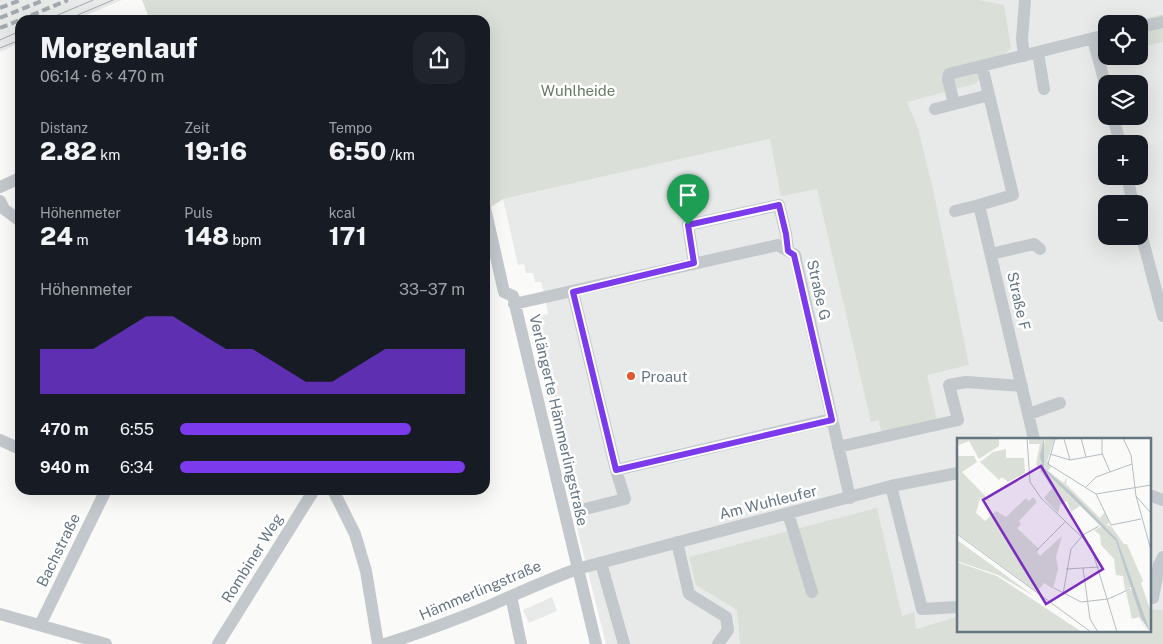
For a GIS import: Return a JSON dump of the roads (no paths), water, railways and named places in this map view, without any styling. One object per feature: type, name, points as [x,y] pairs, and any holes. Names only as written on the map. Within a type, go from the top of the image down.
[{"type":"street","points":[[1024,56],[1022,39],[1025,0]]},
{"type":"street","points":[[1148,25],[1163,22]]},
{"type":"street","points":[[954,104],[948,79],[949,74],[1098,37]]},
{"type":"street","points":[[1093,39],[1103,75]]},
{"type":"street","points":[[1038,53],[1044,89]]},
{"type":"street","points":[[955,211],[1013,195],[982,66]]},
{"type":"street","points":[[935,109],[989,95]]},
{"type":"street","points":[[0,187],[15,180]]},
{"type":"street","points":[[0,201],[4,209],[15,217]]},
{"type":"street","name":"Straße F","points":[[979,204],[1034,438]]},
{"type":"street","points":[[694,263],[688,225],[779,205],[788,251]]},
{"type":"street","name":"Verlängerte Hämmerlingstraße","points":[[490,230],[504,292],[513,296],[582,568],[596,644]]},
{"type":"street","points":[[991,254],[1034,244],[1040,249]]},
{"type":"street","name":"Straße G","points":[[514,304],[778,245],[794,255],[850,498]]},
{"type":"street","points":[[1144,245],[1163,316]]},
{"type":"street","points":[[573,292],[624,499],[585,509]]},
{"type":"street","points":[[838,447],[958,420],[949,385],[966,382],[1022,386]]},
{"type":"street","points":[[1029,414],[1060,403]]},
{"type":"street","points":[[616,470],[832,420]]},
{"type":"street","points":[[0,440],[15,447]]},
{"type":"street","name":"Am Wuhleufer","points":[[582,568],[891,486],[957,473]]},
{"type":"street","points":[[891,486],[922,609],[957,607]]},
{"type":"street","name":"Bachstraße","points":[[40,625],[104,495]]},
{"type":"street","name":"Rombiner Weg","points":[[218,644],[311,495]]},
{"type":"street","points":[[336,495],[355,534],[366,571],[378,644]]},
{"type":"street","points":[[1150,495],[1163,500]]},
{"type":"street","points":[[788,513],[812,592]]},
{"type":"street","points":[[677,542],[689,594],[726,617],[728,630],[718,644]]},
{"type":"street","points":[[1150,598],[1154,598],[1159,565],[1163,557]]},
{"type":"street","points":[[601,563],[624,644]]},
{"type":"street","name":"Hämmerlingstraße","points":[[385,644],[428,630],[552,578],[582,568]]},
{"type":"street","points":[[511,596],[521,644]]},
{"type":"street","points":[[0,614],[106,644]]},
{"type":"tram line","points":[[58,15],[93,0]]},
{"type":"tram line","points":[[78,15],[113,0]]},
{"type":"tram line","points":[[0,40],[15,33]]},
{"type":"tram line","points":[[0,48],[15,42]]},
{"type":"railway","points":[[0,8],[21,0]]},
{"type":"railway","points":[[0,18],[44,0]]},
{"type":"railway","points":[[32,15],[68,0]]},
{"type":"railway","points":[[0,28],[15,22]]},
{"type":"place","name":"Proaut","points":[[631,376]]},
{"type":"park label","name":"Wuhlheide","points":[[578,90]]}]
